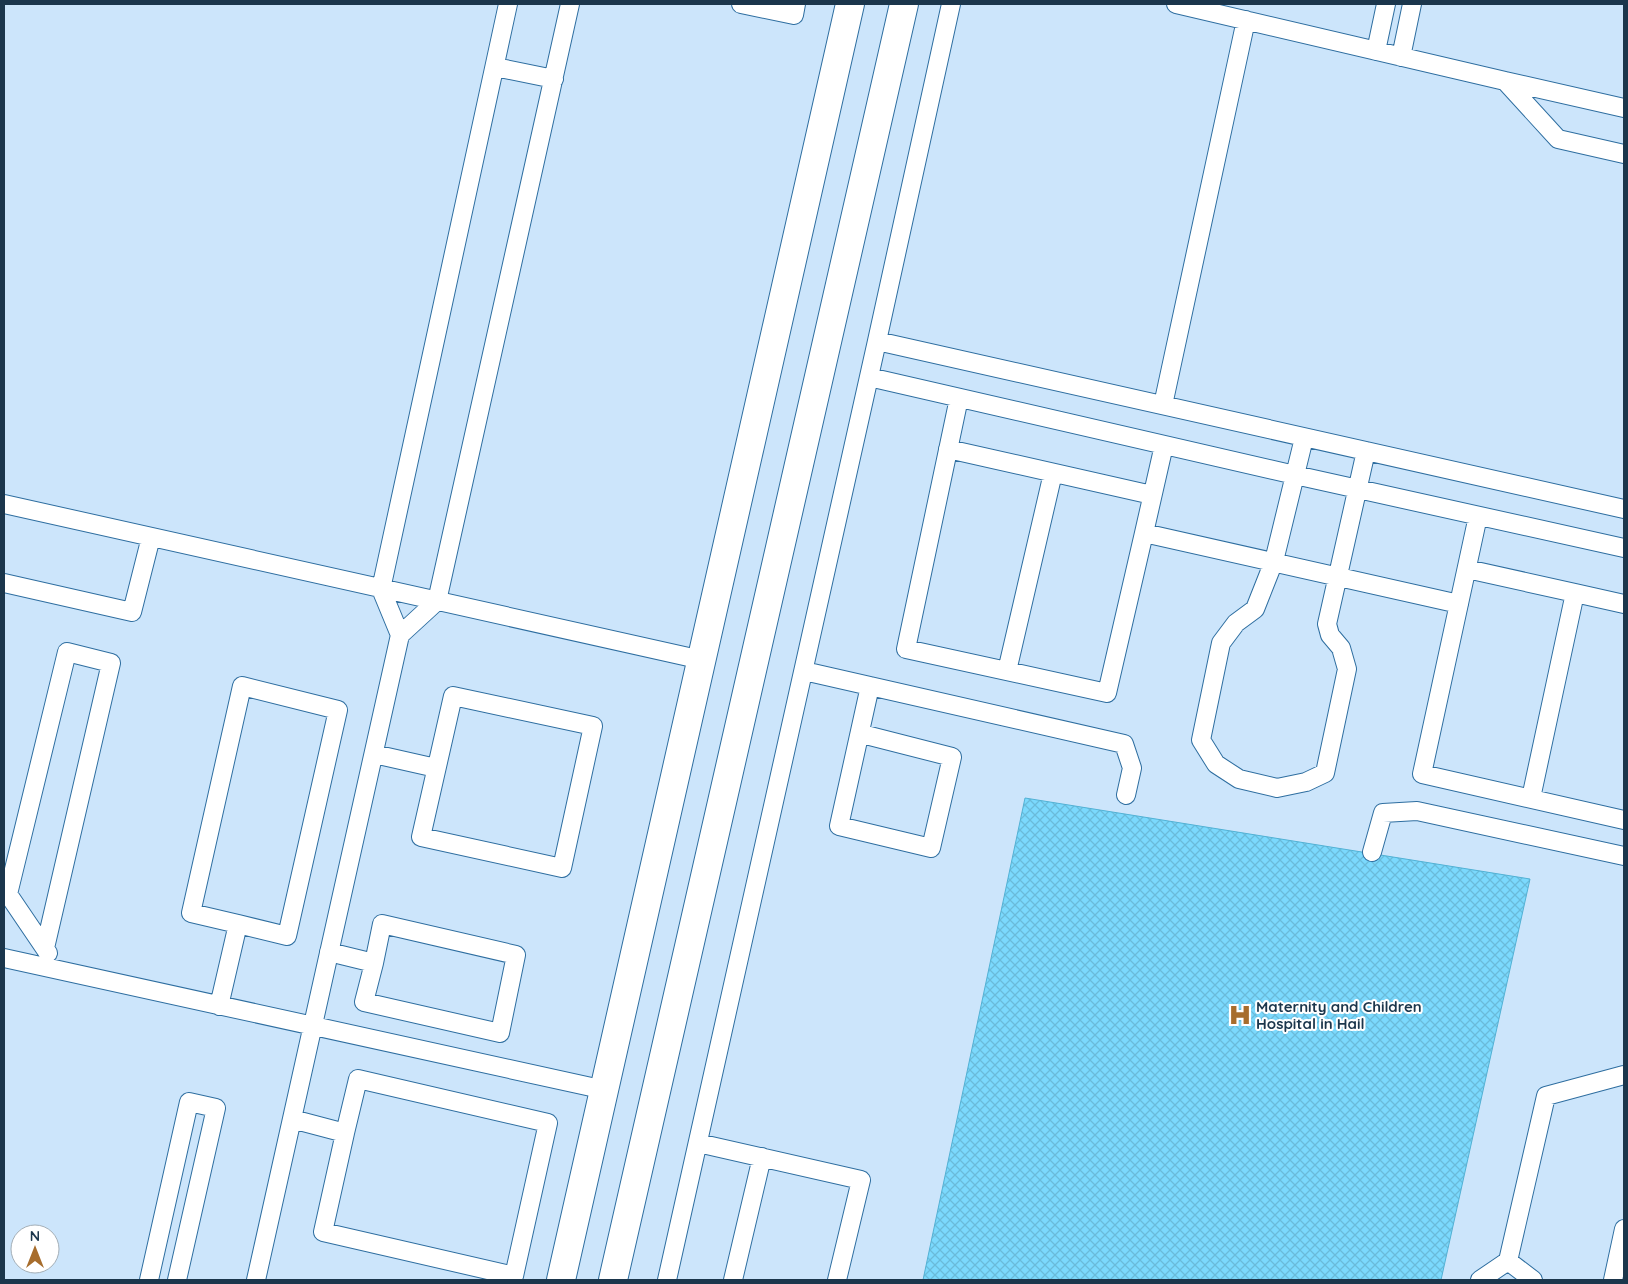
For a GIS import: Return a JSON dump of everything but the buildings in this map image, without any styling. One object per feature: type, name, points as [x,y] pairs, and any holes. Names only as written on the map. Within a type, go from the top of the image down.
[{"type":"street","points":[[561,1280],[850,4]]},
{"type":"street","points":[[613,1280],[904,4]]},
{"type":"lane","points":[[256,1280],[400,635],[381,588],[508,4]]},
{"type":"lane","points":[[400,635],[437,601],[570,4]]},
{"type":"lane","points":[[740,4],[794,15],[796,4]]},
{"type":"lane","points":[[667,1280],[877,341],[950,4]]},
{"type":"lane","points":[[1176,4],[1624,108]]},
{"type":"lane","points":[[1376,51],[1386,4]]},
{"type":"lane","points":[[1401,57],[1412,4]]},
{"type":"lane","points":[[1163,406],[1246,20]]},
{"type":"lane","points":[[495,67],[554,79]]},
{"type":"lane","points":[[1505,81],[1558,139],[1624,154]]},
{"type":"lane","points":[[877,341],[1624,509]]},
{"type":"lane","points":[[869,377],[1356,489],[1624,548]]},
{"type":"lane","points":[[959,398],[906,649],[1107,693],[1164,445]]},
{"type":"lane","points":[[1304,438],[1274,561],[1255,609],[1236,623],[1221,643],[1202,740],[1216,764],[1239,779],[1278,788],[1306,782],[1325,773],[1347,669],[1341,648],[1330,635],[1327,624],[1366,450]]},
{"type":"lane","points":[[948,450],[1152,494]]},
{"type":"lane","points":[[1007,671],[1053,473]]},
{"type":"lane","points":[[4,504],[702,660]]},
{"type":"lane","points":[[1478,516],[1422,774],[1624,820]]},
{"type":"lane","points":[[1144,533],[1459,604]]},
{"type":"lane","points":[[4,582],[132,612],[151,537]]},
{"type":"lane","points":[[1467,569],[1624,604]]},
{"type":"lane","points":[[1531,798],[1575,593]]},
{"type":"lane","points":[[44,948],[111,663],[67,652],[6,894],[44,948],[60,970]]},
{"type":"lane","points":[[804,670],[1124,744],[1132,768],[1126,795]]},
{"type":"lane","points":[[242,686],[338,710],[286,936],[238,924],[191,913],[242,686]]},
{"type":"lane","points":[[862,734],[952,757],[931,848],[839,826],[870,686]]},
{"type":"lane","points":[[453,696],[594,726],[562,868],[421,837],[436,768],[453,696]]},
{"type":"lane","points":[[374,754],[436,768]]},
{"type":"lane","points":[[1372,852],[1382,813],[1417,811],[1624,856]]},
{"type":"lane","points":[[219,1006],[238,924]]},
{"type":"lane","points":[[382,924],[516,955],[500,1033],[364,1002],[374,963],[382,924]]},
{"type":"lane","points":[[329,952],[374,963]]},
{"type":"lane","points":[[4,958],[605,1090]]},
{"type":"lane","points":[[1480,1280],[1508,1261],[1546,1096],[1624,1075]]},
{"type":"lane","points":[[358,1078],[548,1122],[514,1276],[323,1232],[345,1133],[358,1078]]},
{"type":"lane","points":[[149,1280],[189,1102],[216,1108],[177,1280]]},
{"type":"lane","points":[[292,1119],[345,1133]]},
{"type":"lane","points":[[698,1143],[861,1180],[837,1280]]},
{"type":"lane","points":[[733,1280],[762,1157]]},
{"type":"lane","points":[[1613,1280],[1624,1229]]},
{"type":"lane","points":[[1508,1261],[1533,1280]]},
{"type":"place","name":"Maternity and Children Hospital in Hail","points":[[1240,1015]]}]
